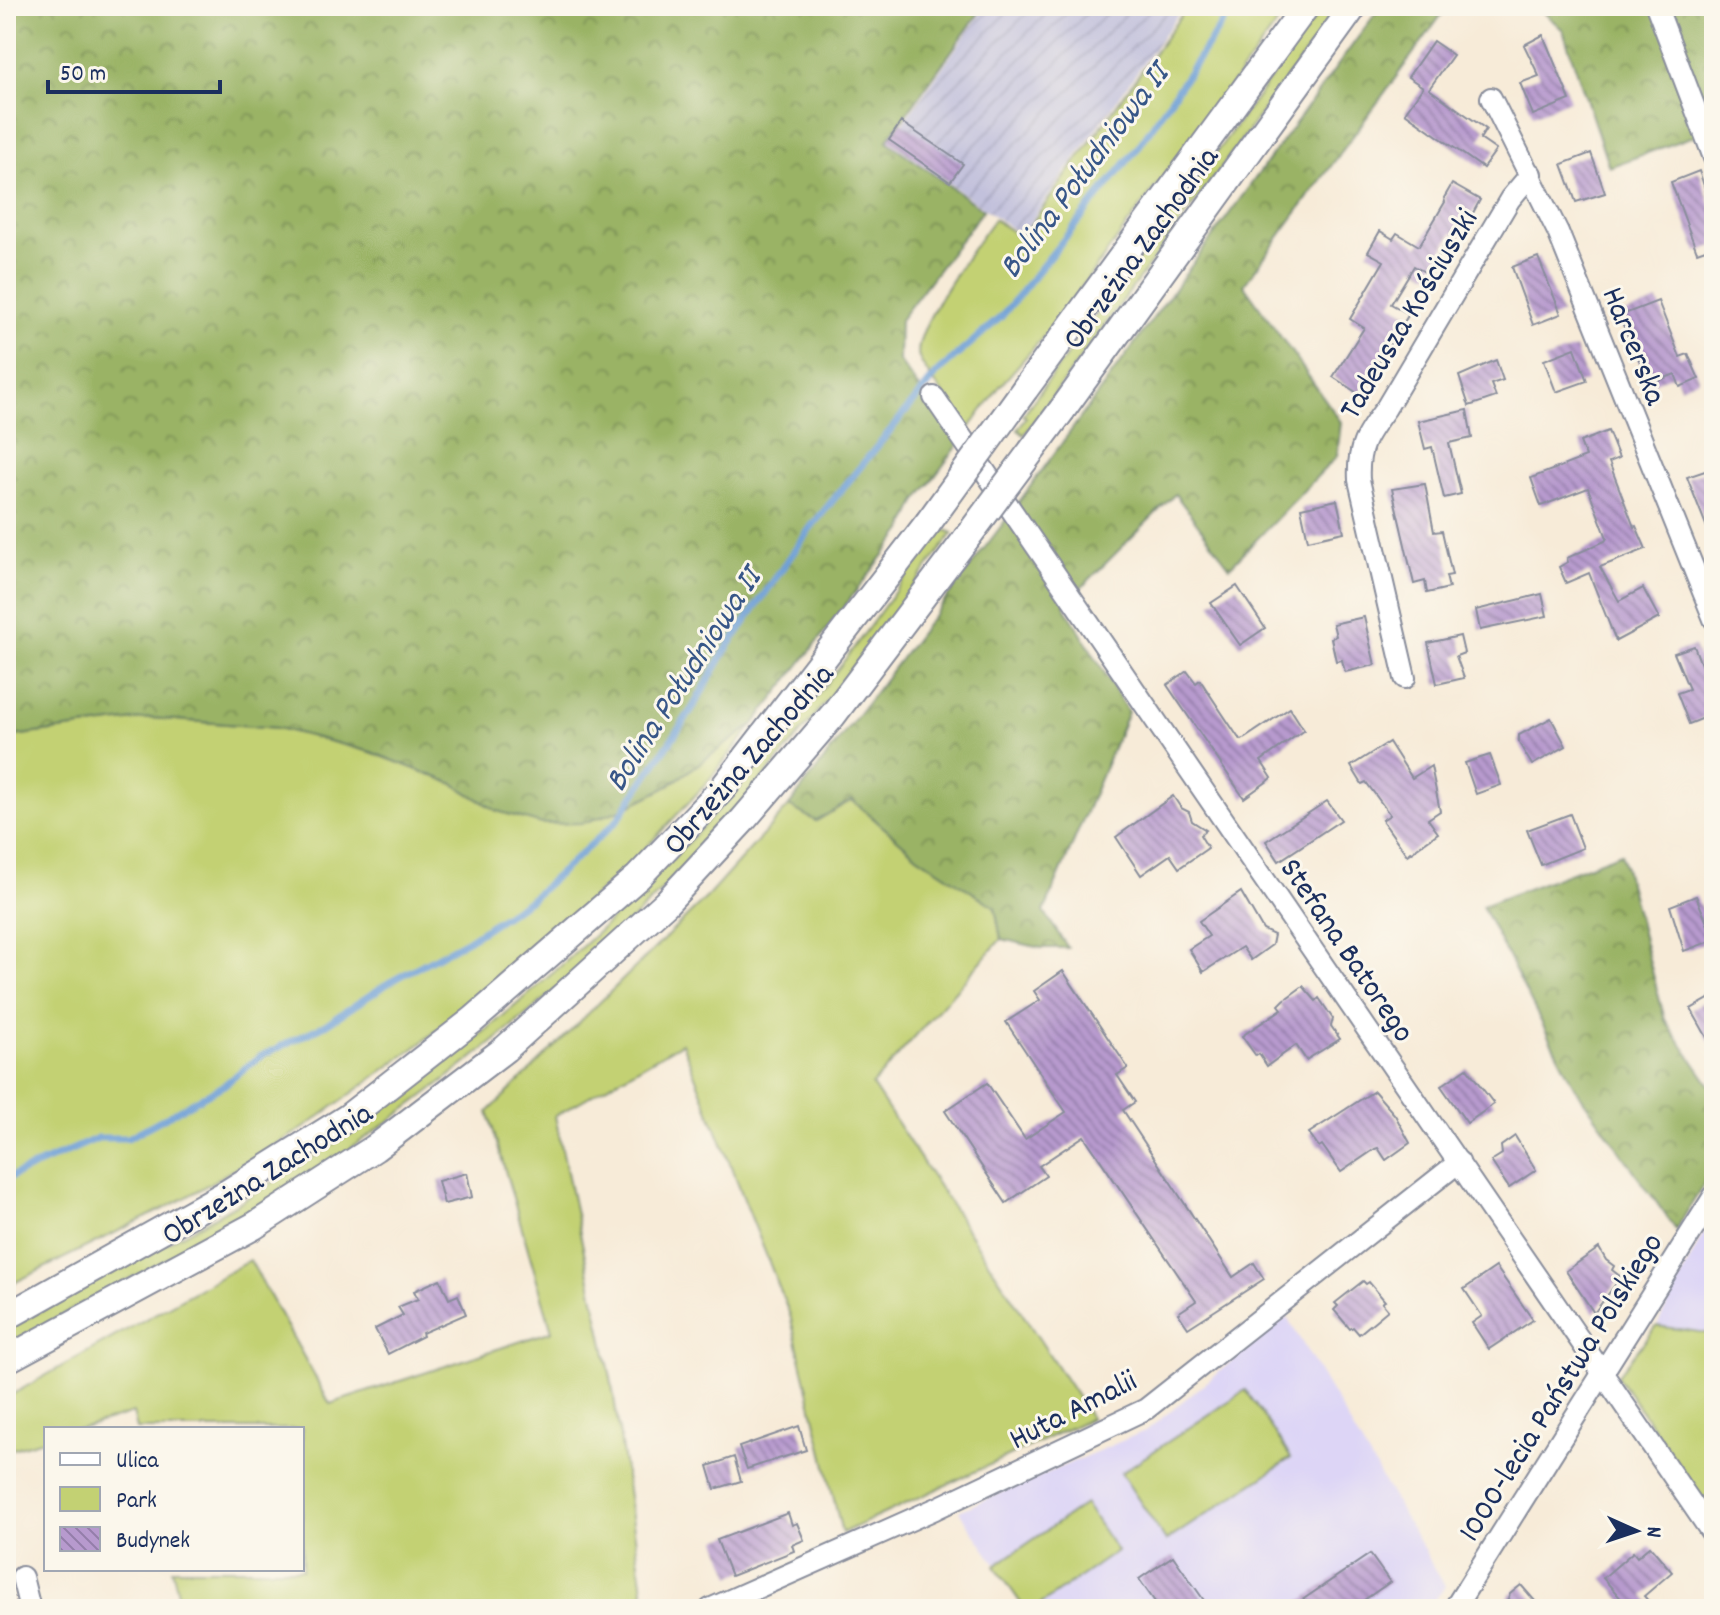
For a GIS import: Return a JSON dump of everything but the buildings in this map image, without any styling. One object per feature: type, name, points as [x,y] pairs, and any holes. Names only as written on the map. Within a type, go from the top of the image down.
[{"type":"street","name":"Obrzeżna Zachodnia","points":[[6,1317],[229,1192],[347,1118],[473,1020],[638,877],[690,825],[743,763],[928,523],[1306,6]]},
{"type":"street","name":"Obrzeżna Zachodnia","points":[[6,1360],[254,1226],[375,1148],[505,1049],[666,903],[743,820],[833,715],[1062,410],[1354,6]]},
{"type":"street","points":[[1657,8],[1714,158]]},
{"type":"street","name":"Harcerska","points":[[1491,98],[1558,232],[1714,619]]},
{"type":"street","name":"Tadeusza Kościuszki","points":[[1405,678],[1359,480],[1357,457],[1365,437],[1386,408],[1510,199],[1531,174]]},
{"type":"street","name":"Stefana Batorego","points":[[934,397],[1714,1536]]},
{"type":"street","name":"Huta Amalii","points":[[710,1609],[935,1509],[1146,1409],[1459,1162]]},
{"type":"street","name":"1000-lecia Państwa Polskiego","points":[[1454,1609],[1714,1196]]},
{"type":"street","points":[[22,1577],[30,1609]]},
{"type":"shaded area","points":[[986,6],[1184,6],[1021,235],[890,141]]},
{"type":"shaded area","points":[[1704,1232],[1714,1232],[1714,1334],[1657,1326]]},
{"type":"shaded area","points":[[1287,1317],[1445,1586],[1428,1609],[1027,1609],[959,1511],[1147,1430]]},
{"type":"green space","points":[[6,6],[984,6],[887,141],[983,210],[900,320],[899,361],[959,444],[916,502],[903,530],[754,724],[665,788],[621,810],[583,823],[542,824],[497,811],[454,784],[371,752],[278,728],[150,718],[6,737]]},
{"type":"green space","points":[[1188,6],[1290,6],[1051,328],[1000,386],[969,429],[919,358],[919,346],[934,309],[994,219],[1021,238]]},
{"type":"green space","points":[[1324,6],[1340,6],[1024,435],[1018,429],[1026,417],[1023,415]]},
{"type":"green space","points":[[1381,6],[1448,6],[1244,285],[1341,422],[1337,456],[1230,567],[1175,494],[1064,605],[1128,712],[1044,912],[1068,948],[1041,948],[1001,939],[995,907],[917,856],[852,800],[816,821],[789,806],[1005,521]]},
{"type":"green space","points":[[1537,6],[1703,6],[1714,35],[1714,141],[1710,130],[1609,167],[1563,30]]},
{"type":"green space","points":[[941,528],[953,533],[846,676],[771,769],[651,901],[543,1001],[428,1093],[307,1177],[180,1252],[6,1345],[6,1330],[188,1232],[321,1152],[422,1081],[532,991],[637,895],[735,792],[824,687]]},
{"type":"green space","points":[[150,718],[278,728],[371,752],[454,784],[497,811],[621,810],[665,788],[754,724],[705,785],[640,854],[542,944],[420,1044],[304,1128],[183,1199],[6,1287],[6,737]]},
{"type":"green space","points":[[852,800],[917,856],[995,907],[1001,939],[872,1085],[1091,1418],[842,1533],[790,1315],[682,1043],[555,1116],[611,1378],[646,1609],[182,1609],[172,1571],[304,1571],[304,1427],[136,1427],[133,1413],[87,1427],[44,1427],[44,1440],[6,1451],[6,1398],[250,1260],[330,1404],[552,1331],[488,1112],[708,896],[789,806],[816,821]]},
{"type":"green space","points":[[1621,853],[1665,1020],[1714,1091],[1714,1167],[1676,1230],[1574,1086],[1482,906]]},
{"type":"green space","points":[[1657,1326],[1714,1334],[1714,1515],[1617,1376]]},
{"type":"green space","points":[[1246,1390],[1291,1458],[1166,1541],[1121,1473]]},
{"type":"green space","points":[[1085,1504],[1117,1551],[1034,1609],[1025,1609],[995,1566]]},
{"type":"waterway","name":"Bolina Południowa II","points":[[6,1179],[98,1138],[128,1138],[224,1085],[259,1057],[325,1025],[390,982],[468,940],[532,898],[616,822],[692,709],[725,651],[811,527],[939,371],[1001,317],[1137,149],[1234,6]]}]
